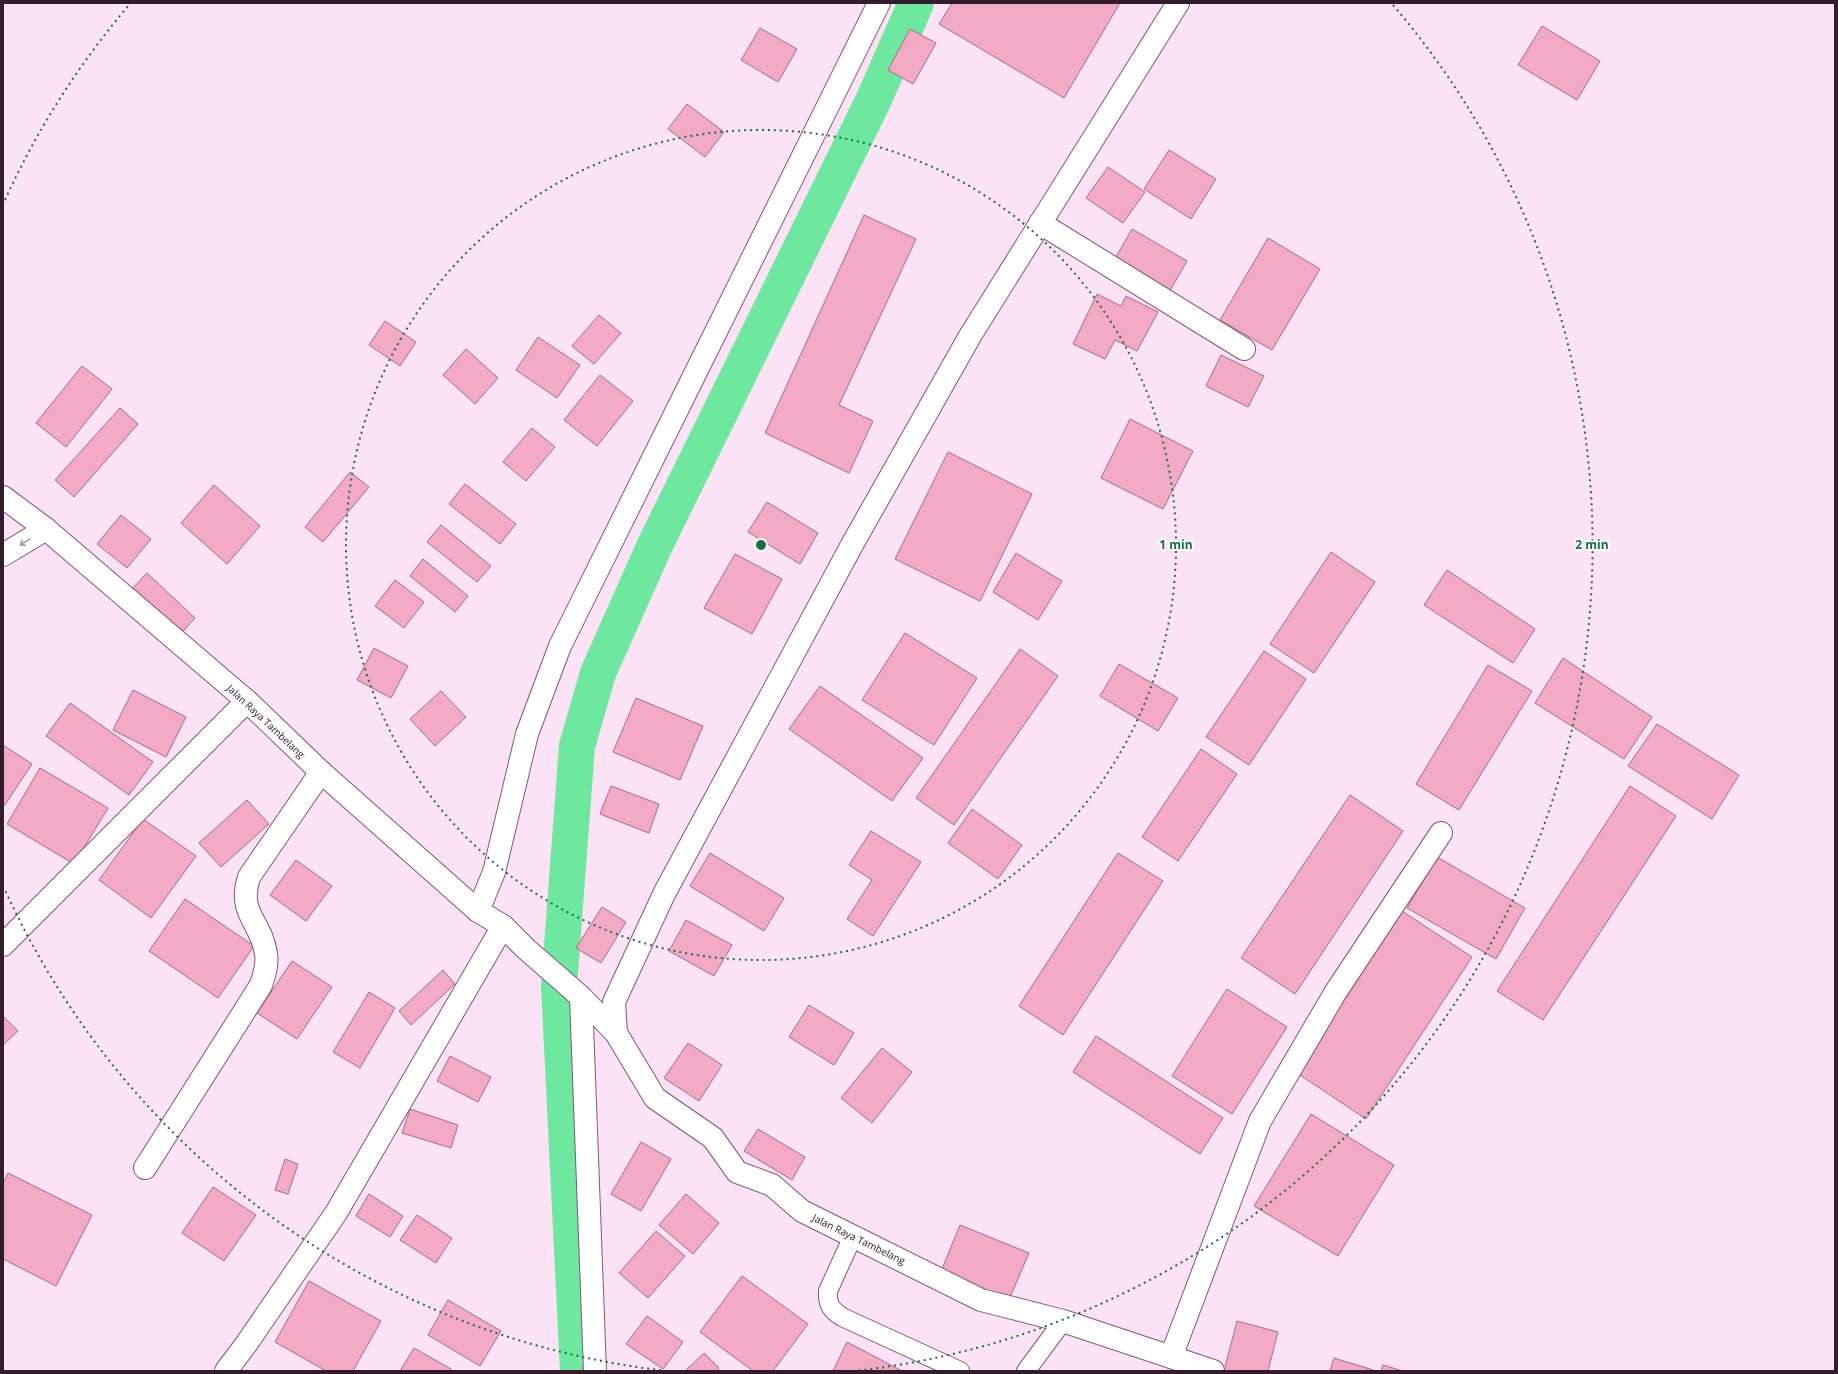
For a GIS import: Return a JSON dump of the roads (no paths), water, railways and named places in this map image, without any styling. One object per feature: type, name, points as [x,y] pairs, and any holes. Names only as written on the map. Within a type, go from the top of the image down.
[{"type":"street","points":[[478,911],[494,872],[527,734],[560,646],[879,3]]},
{"type":"street","points":[[616,1033],[614,1002],[664,894],[853,543],[970,336],[1178,3]]},
{"type":"street","points":[[1040,222],[1244,349]]},
{"type":"street","name":"Jalan Raya Tambelang","points":[[3,497],[46,529],[247,701],[321,772],[478,911],[503,926],[525,948],[581,997],[616,1033],[655,1098],[713,1138],[737,1172],[772,1185],[802,1211],[981,1300],[1175,1348],[1213,1371]]},
{"type":"street","points":[[3,555],[46,529]]},
{"type":"street","points":[[3,945],[247,701]]},
{"type":"street","points":[[145,1168],[261,985],[267,955],[259,930],[245,902],[246,887],[249,877],[321,772]]},
{"type":"street","points":[[1175,1348],[1260,1121],[1335,993],[1441,833]]},
{"type":"street","points":[[226,1371],[248,1343],[336,1213],[503,926]]},
{"type":"street","points":[[581,997],[595,1371]]},
{"type":"lane","points":[[853,1236],[828,1291],[827,1299],[833,1311],[842,1317],[960,1371]]},
{"type":"lane","points":[[1026,1371],[1063,1321]]},
{"type":"waterway","points":[[578,1371],[559,986],[577,746],[598,673],[655,545],[874,99],[916,3]]}]
